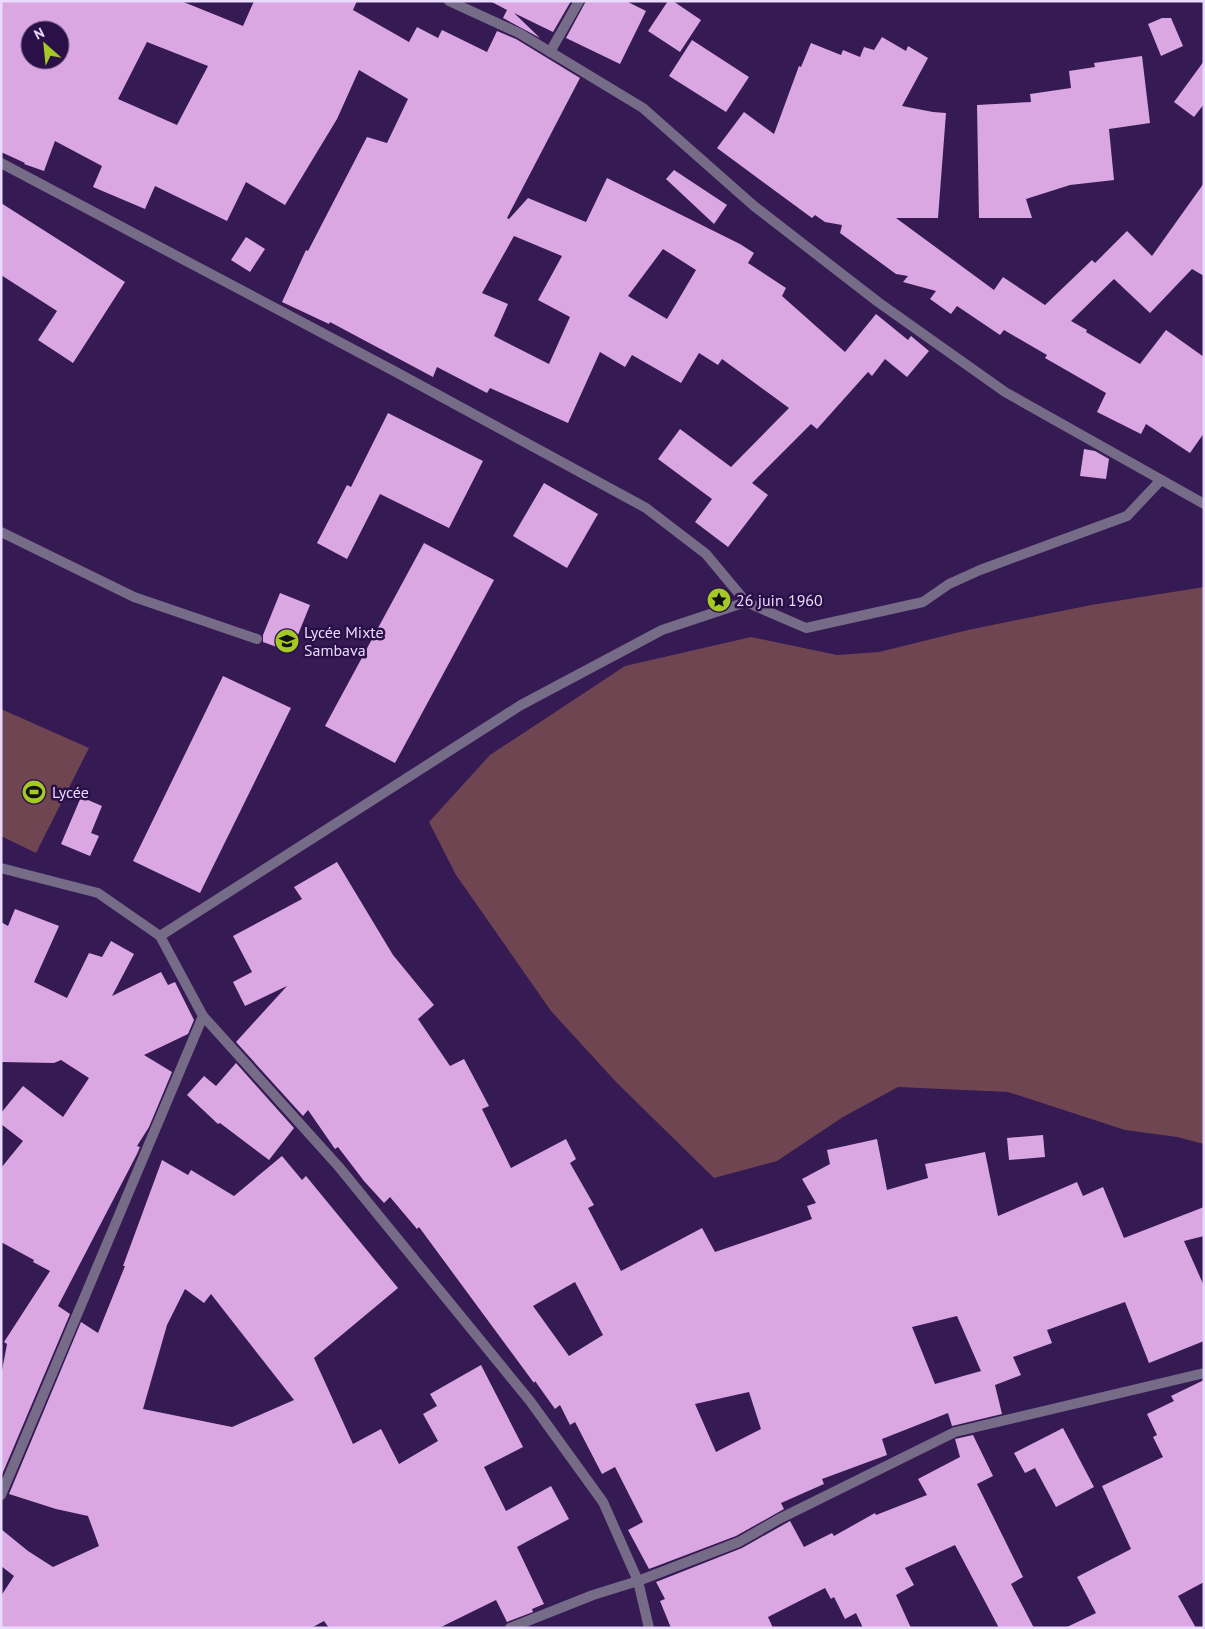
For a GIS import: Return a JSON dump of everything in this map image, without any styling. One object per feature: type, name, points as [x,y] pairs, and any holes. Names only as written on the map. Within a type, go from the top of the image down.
[{"type":"street","points":[[449,1],[519,33],[643,108],[762,212],[878,302],[1005,392],[1202,505]]},
{"type":"street","points":[[550,52],[579,1]]},
{"type":"street","points":[[1,162],[394,371],[646,508],[706,554],[746,602],[806,628],[923,602],[949,584],[980,570],[1127,516],[1161,480]]},
{"type":"street","points":[[1,532],[134,598],[257,638]]},
{"type":"street","points":[[160,936],[521,705],[662,630],[746,602]]},
{"type":"street","points":[[1,868],[98,893],[160,936],[203,1016],[339,1167],[530,1401],[603,1502],[638,1581],[649,1628]]},
{"type":"street","points":[[1,1495],[5,1479],[203,1016]]},
{"type":"street","points":[[510,1628],[593,1595],[638,1581],[739,1542],[779,1519],[955,1432],[1204,1373]]},
{"type":"shaded area","points":[[1204,587],[1204,1144],[1177,1137],[1125,1130],[1008,1092],[898,1087],[843,1117],[777,1161],[714,1178],[617,1083],[551,1011],[456,875],[429,822],[490,755],[625,666],[751,637],[837,655],[879,652],[968,630],[1091,605]]},
{"type":"shaded area","name":"Lycée","points":[[1,709],[89,748],[36,853],[1,836]]},
{"type":"building","points":[[1,1],[181,1],[243,26],[254,1],[357,1],[353,10],[409,42],[417,27],[438,38],[442,30],[487,52],[497,31],[516,39],[580,78],[507,218],[509,219],[528,198],[586,222],[607,178],[740,244],[754,253],[748,263],[786,288],[782,296],[845,352],[876,314],[908,340],[911,336],[929,351],[907,377],[885,359],[872,376],[868,372],[817,429],[811,424],[752,483],[768,495],[728,547],[695,522],[712,499],[658,459],[680,429],[731,467],[789,408],[722,359],[718,365],[699,353],[681,383],[632,355],[625,367],[600,352],[568,423],[490,388],[487,393],[437,367],[433,377],[330,322],[329,324],[282,302],[306,250],[308,251],[367,137],[387,143],[408,99],[359,70],[337,119],[285,205],[246,182],[227,221],[155,186],[145,209],[93,187],[102,166],[55,141],[44,171],[1,152]],"holes":[[[147,42],[208,66],[177,125],[118,99]],[[514,236],[562,256],[538,300],[570,317],[549,364],[494,336],[508,304],[482,293]],[[663,249],[696,270],[667,319],[628,296]]]},
{"type":"building","points":[[490,1],[571,1],[553,32],[514,13],[540,38],[503,18],[507,10]]},
{"type":"building","points":[[586,1],[626,1],[646,11],[620,64],[566,38]]},
{"type":"building","points":[[668,1],[673,1],[701,20],[680,52],[648,31]]},
{"type":"building","points":[[1162,18],[1171,18],[1183,46],[1161,56],[1148,24]]},
{"type":"building","points":[[882,37],[906,51],[908,46],[928,58],[902,106],[946,113],[938,218],[896,218],[994,290],[1003,277],[1045,305],[1092,260],[1095,263],[1127,231],[1152,256],[1204,183],[1204,276],[1192,269],[1150,313],[1114,279],[1071,321],[1140,364],[1166,330],[1204,357],[1204,433],[1190,453],[1146,424],[1141,434],[1097,412],[1106,393],[1045,358],[1047,355],[1004,330],[1000,335],[957,306],[951,314],[930,299],[936,291],[903,282],[908,276],[896,274],[840,233],[842,225],[825,222],[815,215],[812,218],[717,148],[744,112],[774,134],[799,66],[801,67],[811,43],[841,55],[843,50],[860,57],[864,47],[874,50]]},
{"type":"building","points":[[692,40],[749,77],[726,112],[669,76]]},
{"type":"building","points":[[1142,56],[1150,123],[1109,129],[1114,180],[1070,185],[1026,199],[1032,218],[979,218],[977,105],[1031,102],[1030,94],[1071,88],[1069,71],[1095,67],[1094,63]]},
{"type":"building","points":[[1204,61],[1204,104],[1194,117],[1174,102]]},
{"type":"building","points":[[674,170],[727,205],[714,224],[666,179]]},
{"type":"building","points":[[1,203],[125,282],[73,363],[38,340],[57,311],[1,275]]},
{"type":"building","points":[[246,237],[265,249],[250,272],[231,260]]},
{"type":"building","points":[[388,413],[483,461],[449,528],[380,494],[347,559],[317,543],[347,485],[351,487]]},
{"type":"building","points":[[1084,449],[1095,451],[1109,459],[1106,479],[1080,476]]},
{"type":"building","points":[[544,483],[598,514],[567,568],[513,536]]},
{"type":"building","points":[[424,543],[494,580],[395,763],[325,726]]},
{"type":"building","points":[[280,593],[310,605],[291,652],[263,642],[263,635]]},
{"type":"building","points":[[223,676],[291,708],[200,893],[133,861]]},
{"type":"building","points":[[81,797],[102,806],[91,833],[99,836],[90,856],[61,844]]},
{"type":"building","points":[[337,862],[393,955],[434,1005],[418,1019],[450,1066],[464,1059],[489,1106],[482,1109],[511,1168],[566,1139],[576,1159],[570,1163],[594,1205],[588,1208],[621,1271],[702,1228],[715,1252],[812,1219],[807,1206],[816,1203],[802,1179],[830,1164],[827,1150],[877,1139],[887,1190],[928,1178],[925,1164],[985,1152],[998,1216],[1077,1182],[1083,1196],[1103,1187],[1124,1238],[1204,1207],[1204,1236],[1184,1241],[1204,1286],[1204,1341],[1149,1363],[1125,1302],[1047,1330],[1052,1343],[1013,1357],[1021,1375],[995,1385],[1002,1414],[952,1426],[948,1413],[882,1439],[887,1455],[822,1479],[824,1484],[781,1503],[784,1509],[736,1536],[649,1569],[628,1530],[643,1522],[615,1467],[602,1474],[575,1422],[570,1425],[560,1405],[555,1409],[535,1381],[534,1383],[419,1227],[417,1229],[390,1197],[384,1203],[338,1147],[335,1149],[308,1110],[303,1116],[236,1042],[287,986],[245,1006],[233,982],[252,972],[233,936],[302,899],[294,887]],"holes":[[[575,1282],[603,1335],[569,1356],[533,1306]],[[957,1316],[981,1371],[935,1384],[912,1327]],[[749,1392],[761,1429],[716,1452],[695,1404]]]},
{"type":"building","points":[[15,909],[59,926],[34,982],[67,998],[89,953],[102,957],[111,941],[134,954],[112,996],[161,972],[168,985],[175,982],[194,1020],[188,1034],[144,1055],[172,1072],[149,1127],[137,1146],[140,1147],[137,1154],[58,1306],[70,1314],[1,1477],[1,1376],[7,1344],[4,1342],[50,1271],[1,1242],[1,1168],[23,1141],[1,1124],[1,1113],[23,1086],[63,1117],[89,1078],[61,1060],[54,1063],[1,1062],[1,922],[8,926]]},
{"type":"building","points":[[236,1063],[294,1128],[269,1160],[220,1123],[218,1124],[187,1095],[204,1076],[216,1086]]},
{"type":"building","points":[[1043,1135],[1045,1157],[1009,1160],[1007,1138]]},
{"type":"building","points":[[282,1156],[302,1180],[306,1176],[398,1288],[314,1358],[353,1444],[381,1429],[399,1464],[438,1441],[423,1414],[437,1406],[430,1394],[481,1365],[523,1447],[484,1467],[506,1511],[551,1486],[569,1519],[517,1547],[544,1604],[532,1609],[533,1612],[507,1622],[496,1600],[439,1628],[329,1628],[324,1621],[311,1628],[1,1628],[1,1596],[14,1576],[1,1566],[1,1529],[28,1551],[53,1567],[99,1546],[88,1516],[56,1509],[9,1494],[81,1322],[98,1333],[125,1266],[123,1266],[162,1160],[188,1175],[191,1170],[234,1196]],"holes":[[[185,1289],[204,1303],[211,1294],[294,1400],[232,1427],[143,1409],[167,1325]]]},
{"type":"building","points":[[1204,1380],[1204,1582],[1178,1596],[1196,1628],[1065,1628],[1096,1613],[1077,1577],[1131,1549],[1102,1486],[1163,1457],[1153,1437],[1157,1435],[1147,1414],[1174,1401],[1171,1396]]},
{"type":"building","points":[[1063,1428],[1094,1487],[1056,1507],[1035,1468],[1025,1473],[1014,1453]]},
{"type":"building","points":[[973,1435],[993,1476],[977,1484],[1023,1577],[1011,1584],[1034,1628],[999,1628],[955,1545],[905,1568],[914,1585],[896,1595],[911,1628],[863,1628],[856,1613],[845,1619],[834,1597],[831,1599],[825,1588],[768,1617],[773,1628],[671,1628],[660,1601],[665,1599],[656,1582],[742,1548],[790,1521],[804,1547],[832,1533],[834,1536],[875,1513],[876,1515],[927,1495],[918,1479],[960,1457],[955,1439]]},
{"type":"place","name":"26 juin 1960","points":[[719,600]]},
{"type":"place","name":"Lycée Mixte Sambava","points":[[287,641]]},
{"type":"place","name":"Lycée","points":[[34,792]]}]
